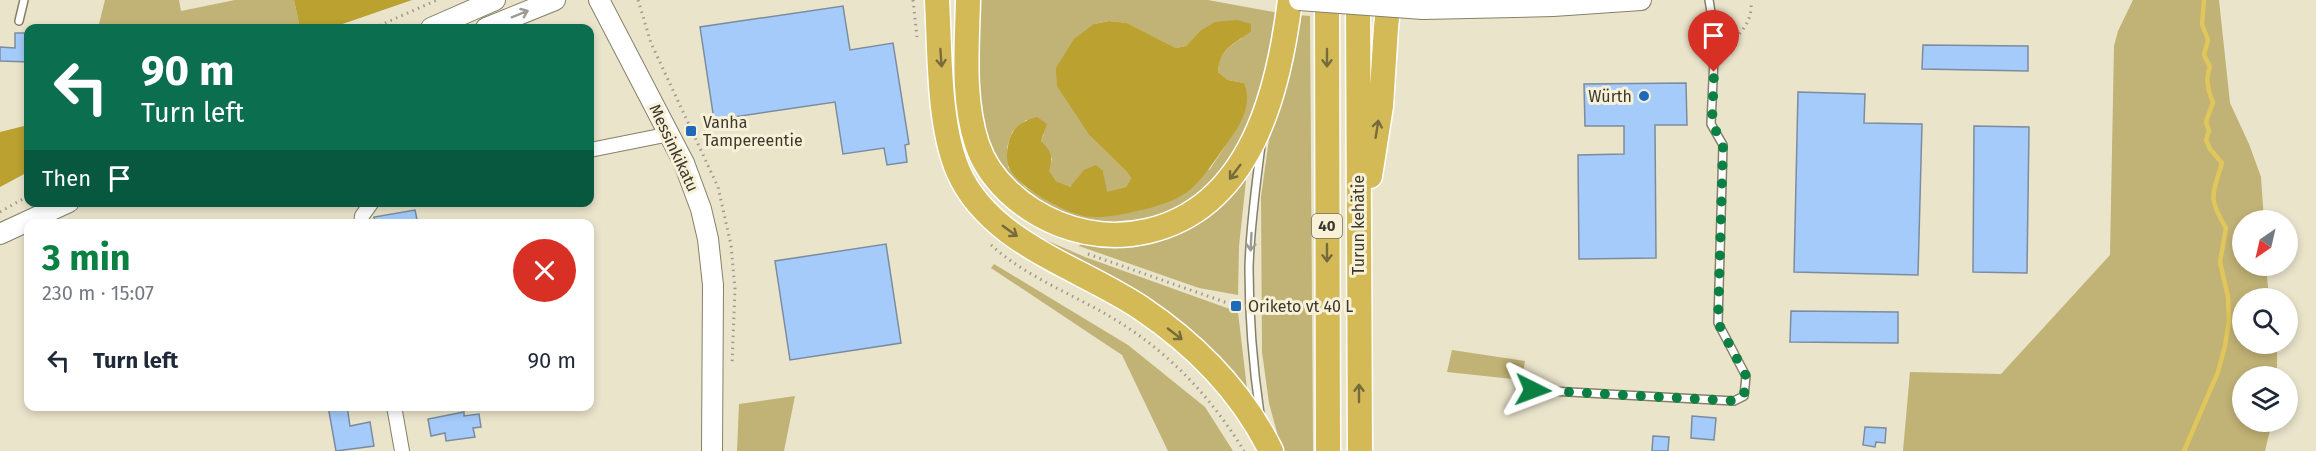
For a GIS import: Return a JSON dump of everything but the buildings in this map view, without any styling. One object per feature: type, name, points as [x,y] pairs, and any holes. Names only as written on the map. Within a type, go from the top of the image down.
[{"type":"highway","points":[[937,0],[948,142],[959,172],[980,204],[1000,224],[1026,243],[1107,288],[1175,333],[1206,361],[1243,402],[1267,443]]},
{"type":"highway","points":[[968,0],[967,69],[972,126],[977,146],[990,170],[1005,189],[1025,205],[1053,222],[1087,232],[1109,235],[1141,233],[1174,224],[1201,207],[1226,184],[1246,155],[1263,121],[1278,70],[1290,0]]},
{"type":"highway","name":"Turun kehätie","points":[[1327,0],[1328,451]]},
{"type":"highway","name":"Turun kehätie","points":[[1358,0],[1360,451]]},
{"type":"highway","points":[[1359,249],[1381,105],[1389,0]]},
{"type":"main road","points":[[440,24],[495,0]]},
{"type":"main road","points":[[496,24],[555,0]]},
{"type":"main road","name":"Messinkikatu","points":[[599,0],[670,134],[693,185],[708,238],[714,335],[712,451]]},
{"type":"main road","points":[[1299,0],[1423,9],[1553,6],[1641,0]]},
{"type":"main road","points":[[32,219],[58,207]]},
{"type":"main road","points":[[0,234],[24,223]]},
{"type":"street","points":[[594,149],[670,134]]},
{"type":"street","points":[[395,411],[402,451]]},
{"type":"lane","points":[[19,21],[24,0]]},
{"type":"lane","points":[[1533,390],[1734,401],[1744,396],[1746,376],[1718,323],[1723,145],[1712,123],[1715,36],[1709,0]]},
{"type":"lane","points":[[1263,121],[1252,216],[1249,267],[1257,395],[1267,443]]},
{"type":"path","points":[[383,24],[437,0]]},
{"type":"path","points":[[1715,54],[1731,42],[1747,24],[1751,16],[1751,2]]},
{"type":"path","points":[[0,212],[24,198]]},
{"type":"path","points":[[1085,253],[1236,306]]},
{"type":"shaded area","points":[[105,0],[179,0],[181,11],[235,0],[294,0],[299,24],[99,24]]},
{"type":"shaded area","points":[[294,0],[412,0],[343,24],[299,24]]},
{"type":"shaded area","points":[[979,0],[1208,0],[1279,13],[1259,113],[1204,198],[1133,229],[1064,220],[1008,180],[985,140],[976,68]],"holes":[[[1109,21],[1127,23],[1176,48],[1186,46],[1200,31],[1242,38],[1225,52],[1220,60],[1218,72],[1228,80],[1244,83],[1224,148],[1210,169],[1141,210],[1090,217],[1055,205],[1025,187],[1008,167],[1007,147],[1012,132],[1026,120],[1044,134],[1041,141],[1052,159],[1048,171],[1056,181],[1069,187],[1103,171],[1106,193],[1126,187],[1131,178],[1090,136],[1094,24]]]},
{"type":"shaded area","points":[[2133,0],[2219,0],[2230,103],[2261,177],[2263,210],[2232,210],[2232,276],[2267,276],[2268,288],[2232,288],[2232,354],[2277,354],[2277,366],[2232,366],[2232,432],[2270,432],[2265,451],[1903,451],[1910,372],[2001,374],[2110,255],[2114,46],[2118,31]]},
{"type":"shaded area","points":[[1298,15],[1310,16],[1313,451],[1282,451],[1269,403],[1262,352],[1261,197],[1269,139]]},
{"type":"shaded area","points":[[1237,20],[1251,24],[1251,31],[1225,52],[1218,72],[1228,80],[1244,83],[1247,92],[1245,110],[1238,126],[1216,159],[1187,192],[1170,201],[1146,209],[1112,216],[1091,217],[1070,212],[1044,199],[1013,174],[1007,158],[1010,138],[1020,124],[1037,117],[1047,124],[1041,141],[1049,152],[1051,162],[1049,171],[1056,181],[1070,187],[1084,170],[1096,165],[1103,171],[1107,192],[1126,187],[1131,178],[1090,136],[1057,86],[1056,68],[1074,39],[1094,24],[1109,21],[1127,23],[1176,48],[1186,46],[1200,31],[1215,22]]},
{"type":"shaded area","points":[[24,126],[24,174],[0,187],[0,132]]},
{"type":"shaded area","points":[[1243,179],[1246,181],[1239,246],[1238,295],[1199,288],[1079,246],[1081,243],[1223,202]]},
{"type":"shaded area","points":[[1027,232],[1085,257],[1238,312],[1248,397]]},
{"type":"shaded area","points":[[994,264],[1128,345],[1205,407],[1233,451],[1168,451],[1122,355],[991,268]]},
{"type":"shaded area","points":[[1452,350],[1525,361],[1522,380],[1447,372]]},
{"type":"shaded area","points":[[795,396],[784,451],[737,451],[739,404]]},
{"type":"waterway","points":[[2184,451],[2218,372],[2229,321],[2228,297],[2220,262],[2226,228],[2214,202],[2214,189],[2222,163],[2210,149],[2206,140],[2209,131],[2206,122],[2213,102],[2208,84],[2210,67],[2204,55],[2208,40],[2202,24],[2204,0]]},
{"type":"place","name":"Würth","points":[[1644,96]]},
{"type":"place","name":"Vanha Tampereentie","points":[[691,131]]},
{"type":"place","name":"Oriketo vt 40 L","points":[[1236,306]]},
{"type":"route","points":[[1533,390],[1686,400],[1734,401],[1744,396],[1746,376],[1718,323],[1723,145],[1712,123],[1714,72]]}]
